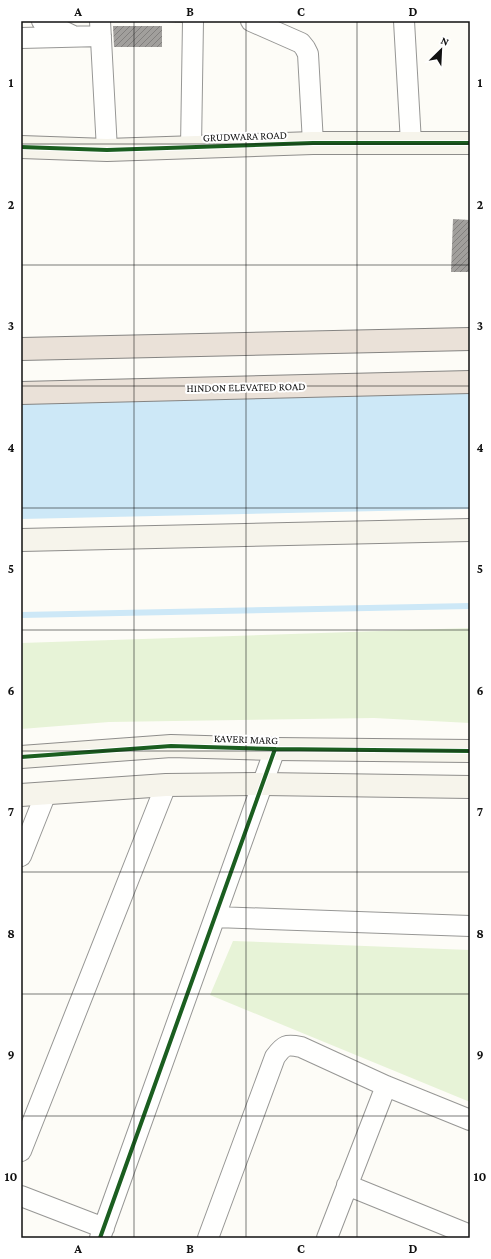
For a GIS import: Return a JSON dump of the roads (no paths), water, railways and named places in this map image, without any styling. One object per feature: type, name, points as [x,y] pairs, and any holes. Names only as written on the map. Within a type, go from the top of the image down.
[{"type":"highway","points":[[21,349],[470,339]]},
{"type":"highway","name":"HINDON ELEVATED ROAD","points":[[21,393],[470,382]]},
{"type":"street","points":[[42,21],[73,36]]},
{"type":"street","points":[[191,147],[193,21]]},
{"type":"street","points":[[251,21],[300,43],[306,48],[308,54],[313,143]]},
{"type":"street","points":[[404,21],[411,143]]},
{"type":"street","points":[[21,38],[73,36],[101,28],[107,150]]},
{"type":"street","name":"GRUDWARA ROAD","points":[[21,147],[107,150],[313,143],[470,143]]},
{"type":"street","points":[[21,540],[470,530]]},
{"type":"street","name":"KAVERI MARG","points":[[21,757],[171,746],[275,750],[470,751]]},
{"type":"street","points":[[21,1196],[102,1233],[275,750]]},
{"type":"street","points":[[21,795],[166,785],[263,784],[470,787]]},
{"type":"street","points":[[21,1151],[166,785]]},
{"type":"street","points":[[21,856],[46,793]]},
{"type":"street","points":[[215,917],[470,926]]},
{"type":"street","points":[[208,1238],[275,1057],[282,1047],[289,1045],[301,1047],[386,1086],[470,1120]]},
{"type":"street","points":[[327,1238],[386,1086]]},
{"type":"street","points":[[348,1185],[470,1235]]},
{"type":"water","points":[[470,373],[470,509],[21,519],[21,382]]},
{"type":"waterway","points":[[21,615],[470,606]]}]
